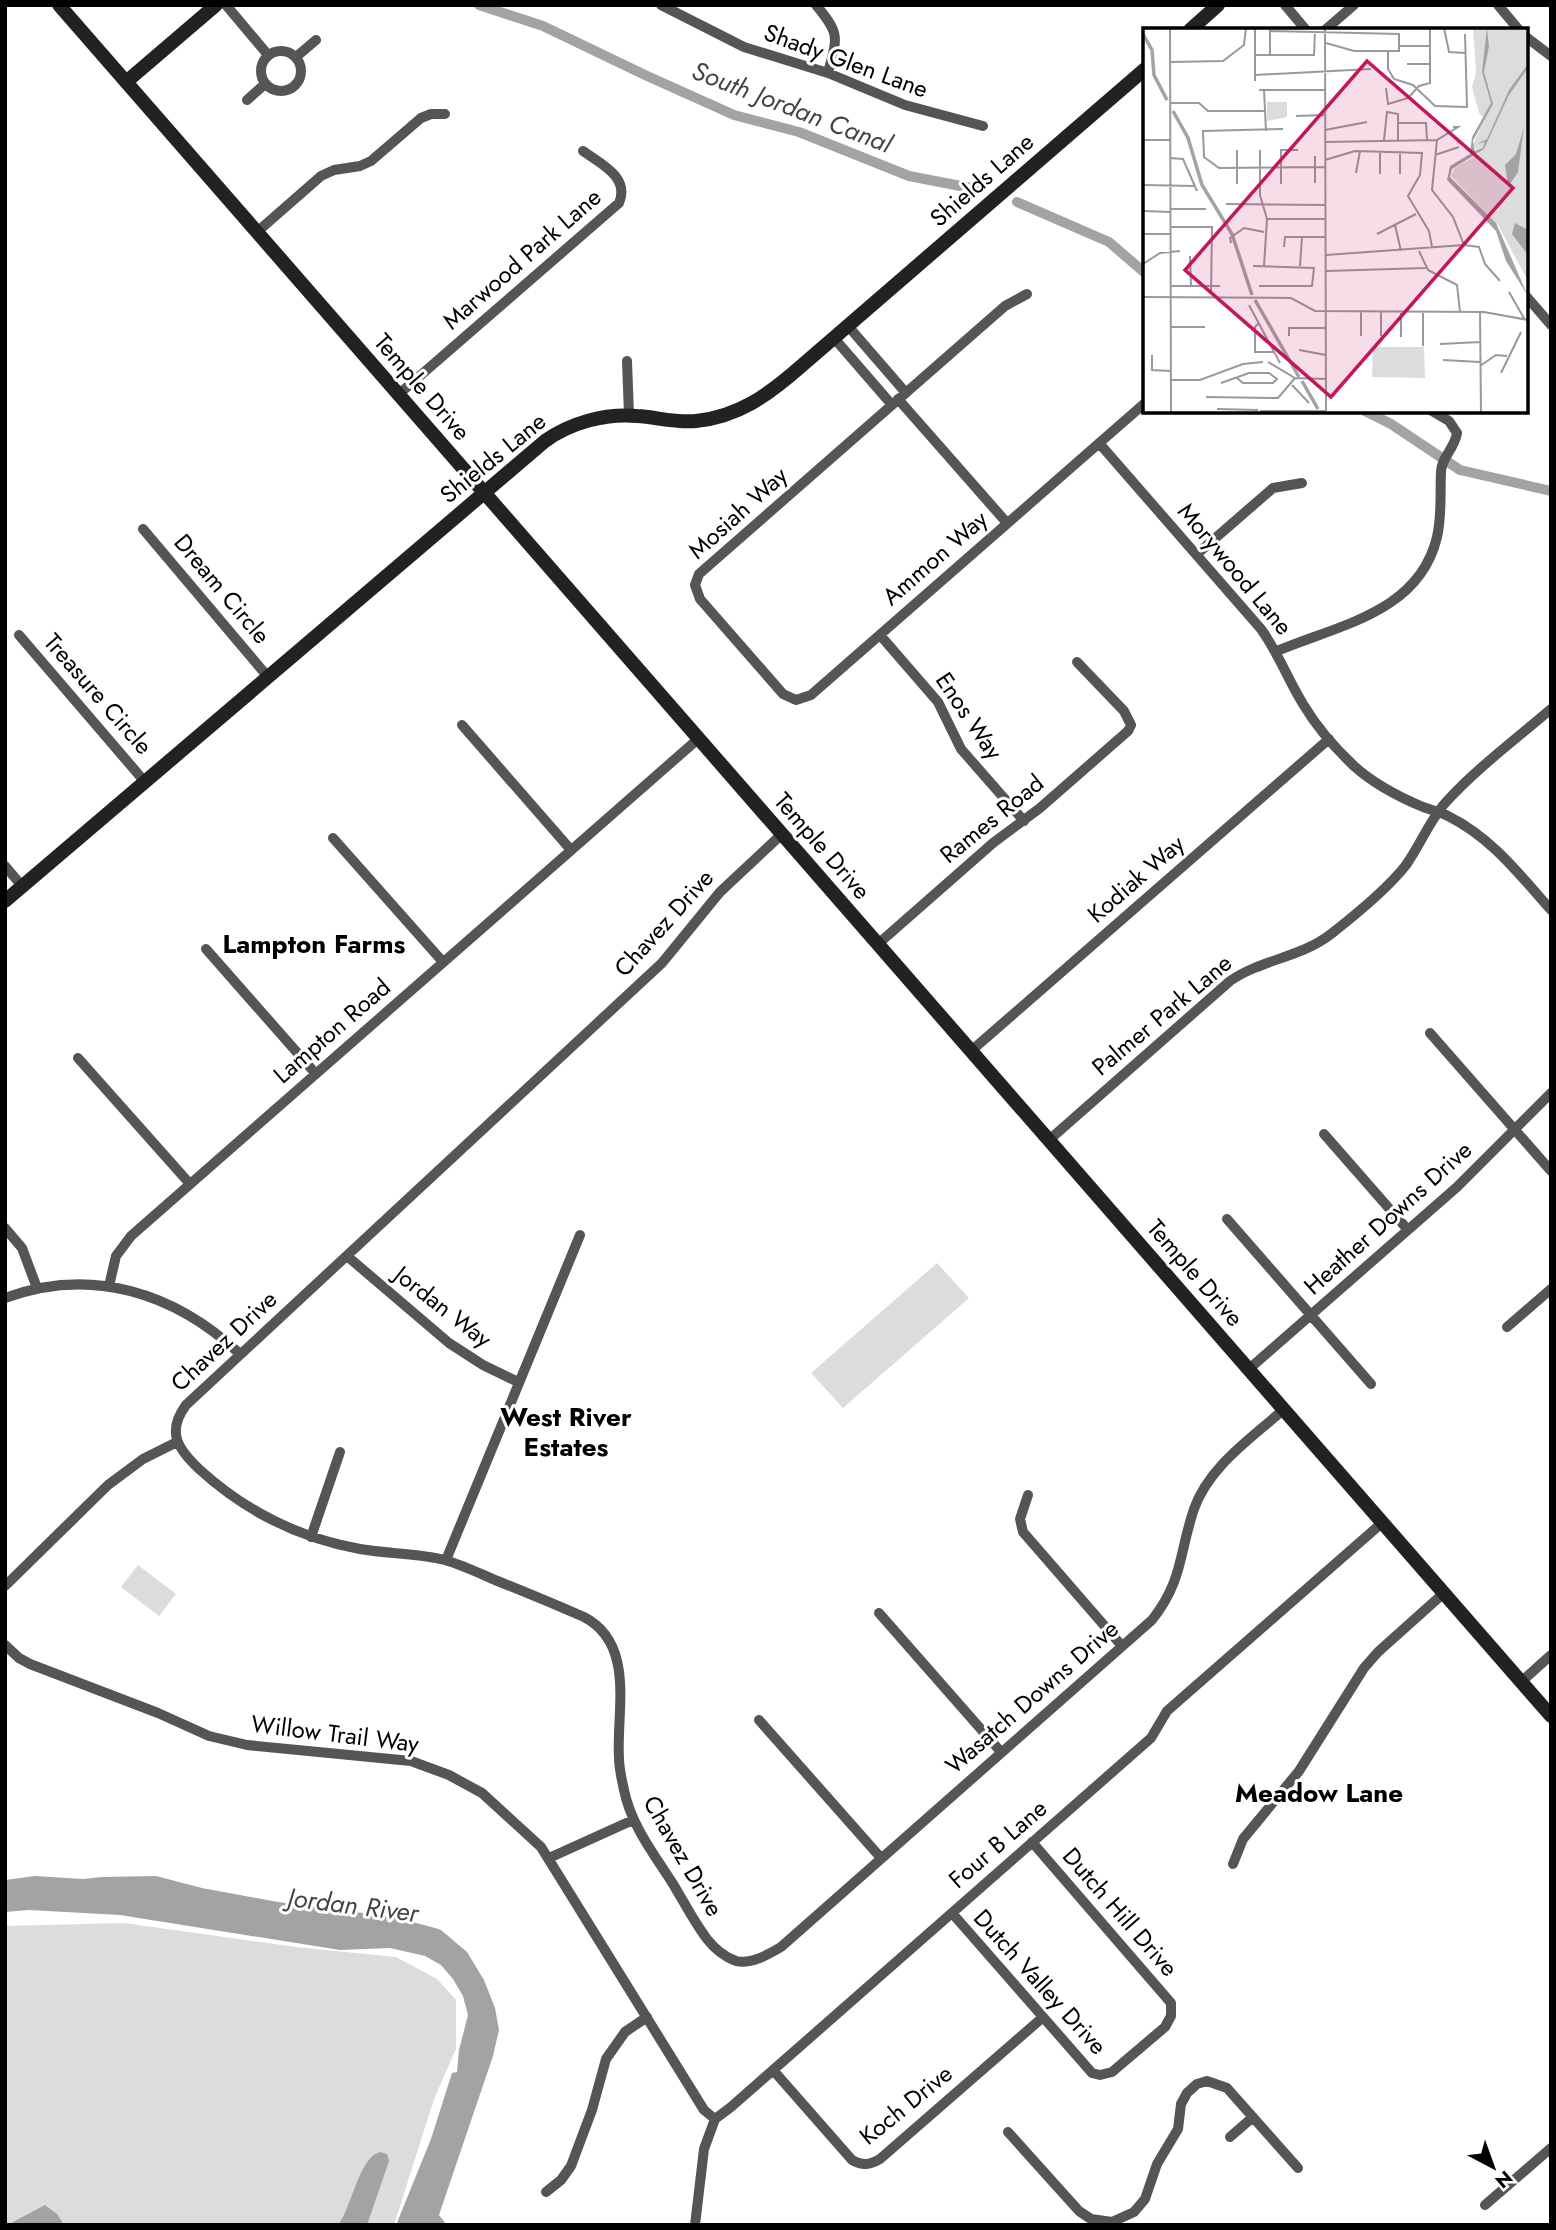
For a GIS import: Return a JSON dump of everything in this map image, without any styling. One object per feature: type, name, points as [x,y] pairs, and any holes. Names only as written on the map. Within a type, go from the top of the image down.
[{"type":"street","name":"Temple Drive","points":[[59,5],[1551,1716]]},
{"type":"street","points":[[126,82],[216,5]]},
{"type":"street","points":[[226,5],[268,55]]},
{"type":"street","name":"Shady Glen Lane","points":[[661,5],[744,47],[828,73],[905,105],[983,126]]},
{"type":"street","points":[[816,5],[835,31],[836,39],[828,73]]},
{"type":"street","points":[[1192,28],[1218,5]]},
{"type":"street","points":[[1285,5],[1304,28]]},
{"type":"street","points":[[1327,28],[1354,5]]},
{"type":"street","points":[[1498,5],[1518,28]]},
{"type":"street","points":[[1528,39],[1551,56]]},
{"type":"street","points":[[296,58],[316,40]]},
{"type":"street","points":[[280,51],[296,58],[301,76],[294,86],[288,90],[276,91],[265,84],[260,72],[268,55],[280,51]]},
{"type":"street","name":"Shields Lane","points":[[5,901],[552,436],[587,421],[629,415],[683,422],[709,419],[734,413],[771,393],[1143,71]]},
{"type":"street","points":[[247,100],[265,84]]},
{"type":"street","points":[[257,232],[321,176],[334,170],[366,163],[421,118],[431,114],[444,114]]},
{"type":"street","name":"Marwood Park Lane","points":[[399,394],[619,203],[622,190],[618,178],[583,151]]},
{"type":"street","points":[[899,399],[1005,306],[1027,294]]},
{"type":"street","points":[[1528,298],[1551,325]]},
{"type":"street","points":[[848,326],[899,399]]},
{"type":"street","points":[[834,338],[899,399],[1007,523]]},
{"type":"street","points":[[627,361],[629,415]]},
{"type":"street","name":"Mosiah Way","points":[[796,700],[783,694],[700,599],[696,590],[696,579],[899,399]]},
{"type":"street","name":"Ammon Way","points":[[796,700],[811,695],[1143,405]]},
{"type":"street","points":[[1277,651],[1376,613],[1397,599],[1414,581],[1433,551],[1445,460],[1457,433],[1449,421],[1435,413]]},
{"type":"street","name":"Morywood Lane","points":[[1099,443],[1197,554],[1277,651],[1304,706],[1329,739],[1370,780],[1464,825],[1503,854],[1551,910]]},
{"type":"street","points":[[1197,554],[1273,488],[1302,483]]},
{"type":"street","name":"Dream Circle","points":[[143,530],[268,677]]},
{"type":"street","name":"Treasure Circle","points":[[19,635],[145,782]]},
{"type":"street","name":"Enos Way","points":[[880,635],[938,702],[961,749],[1024,821]]},
{"type":"street","name":"Rames Road","points":[[878,944],[993,844],[1123,737],[1131,725],[1124,711],[1077,662]]},
{"type":"street","name":"Palmer Park Lane","points":[[1049,1140],[1243,972],[1303,951],[1331,934],[1404,868],[1438,811],[1456,791],[1551,709]]},
{"type":"street","points":[[462,726],[571,850]]},
{"type":"street","name":"Lampton Road","points":[[109,1286],[112,1268],[123,1245],[698,738]]},
{"type":"street","name":"Kodiak Way","points":[[971,1051],[1329,739]]},
{"type":"street","name":"Chavez Drive","points":[[740,1962],[728,1958],[707,1939],[633,1820],[624,1791],[619,1759],[622,1692],[620,1672],[600,1629],[584,1617],[446,1560],[362,1549],[311,1537],[266,1517],[240,1502],[189,1459],[177,1442],[175,1432],[180,1413],[240,1354],[662,963],[720,892],[782,834]]},
{"type":"street","points":[[332,838],[443,962]]},
{"type":"street","points":[[5,866],[22,886]]},
{"type":"street","points":[[206,949],[316,1074]]},
{"type":"street","points":[[1430,1033],[1551,1171]]},
{"type":"street","points":[[78,1058],[190,1184]]},
{"type":"street","name":"Heather Downs Drive","points":[[1249,1369],[1475,1171],[1551,1093]]},
{"type":"street","points":[[1324,1134],[1408,1230]]},
{"type":"street","points":[[1227,1219],[1371,1384]]},
{"type":"street","points":[[5,1228],[22,1248],[37,1288]]},
{"type":"street","points":[[446,1560],[580,1235]]},
{"type":"street","name":"Jordan Way","points":[[346,1256],[449,1343],[483,1365],[519,1382]]},
{"type":"street","points":[[5,1297],[37,1288],[85,1284],[136,1292],[180,1309],[215,1331],[240,1354]]},
{"type":"street","points":[[1507,1327],[1551,1289]]},
{"type":"street","name":"Wasatch Downs Drive","points":[[740,1962],[761,1957],[781,1947],[1152,1620],[1170,1594],[1182,1564],[1194,1510],[1209,1482],[1229,1458],[1284,1409]]},
{"type":"street","points":[[5,1586],[108,1485],[143,1459],[177,1442]]},
{"type":"street","points":[[311,1537],[340,1452]]},
{"type":"street","points":[[1028,1495],[1020,1518],[1023,1532],[1122,1646]]},
{"type":"street","name":"Four B Lane","points":[[715,2119],[1151,1738],[1172,1707],[1383,1522]]},
{"type":"street","points":[[1233,1864],[1243,1839],[1299,1771],[1364,1668],[1445,1592]]},
{"type":"street","points":[[879,1613],[1001,1752]]},
{"type":"street","name":"Willow Trail Way","points":[[5,1645],[30,1664],[149,1709],[209,1736],[247,1745],[393,1759],[428,1766],[482,1793],[533,1838],[549,1858],[704,2110],[715,2119]]},
{"type":"street","points":[[1521,1682],[1551,1656]]},
{"type":"street","points":[[759,1720],[881,1858]]},
{"type":"street","points":[[549,1858],[633,1820]]},
{"type":"street","name":"Dutch Hill Drive","points":[[1032,1842],[1171,2003],[1172,2011],[1165,2027],[1116,2069],[1100,2075]]},
{"type":"street","name":"Dutch Valley Drive","points":[[952,1913],[1086,2068],[1100,2075]]},
{"type":"street","points":[[546,2192],[561,2180],[570,2166],[592,2110],[602,2068],[611,2050],[625,2032],[647,2017]]},
{"type":"street","name":"Koch Drive","points":[[773,2070],[849,2157],[859,2164],[868,2164],[880,2159],[1042,2018]]},
{"type":"street","points":[[1008,2132],[1079,2211],[1098,2221],[1112,2224],[1128,2216],[1142,2203],[1157,2164],[1178,2129],[1183,2100],[1197,2084],[1207,2081],[1223,2085],[1298,2168]]},
{"type":"street","points":[[1230,2137],[1253,2117]]},
{"type":"street","points":[[695,2225],[702,2162],[715,2119]]},
{"type":"street","points":[[1485,2205],[1551,2148]]},
{"type":"shaded area","points":[[937,1263],[969,1298],[843,1408],[811,1373]]},
{"type":"shaded area","points":[[138,1565],[176,1594],[159,1616],[121,1587]]},
{"type":"shaded area","points":[[35,1876],[83,1879],[156,1876],[202,1888],[278,1902],[394,1917],[441,1930],[467,1952],[484,1980],[495,2008],[499,2030],[493,2056],[439,2215],[447,2225],[396,2225],[431,2139],[452,2073],[457,2072],[459,2050],[468,2015],[463,1996],[441,1965],[425,1956],[390,1948],[340,1950],[120,1915],[29,1910],[5,1912],[5,1880]]},
{"type":"shaded area","points":[[124,1923],[296,1947],[396,1957],[437,1979],[456,2000],[456,2049],[434,2099],[394,2225],[5,2225],[5,1926]]},
{"type":"shaded area","points":[[380,2152],[387,2154],[389,2161],[367,2225],[338,2225],[361,2173],[373,2156]]},
{"type":"shaded area","points":[[45,2205],[57,2214],[64,2225],[13,2225],[13,2222]]},
{"type":"waterway","name":"South Jordan Canal","points":[[479,5],[543,26],[734,115],[799,132],[909,176],[976,189]]},
{"type":"waterway","name":"South Jordan Canal","points":[[1017,202],[1109,242],[1143,271]]},
{"type":"waterway","name":"South Jordan Canal","points":[[1369,413],[1391,424],[1460,470],[1551,491]]},
{"type":"district","name":"Lampton Farms","points":[[314,944]]},
{"type":"district","name":"West River Estates","points":[[566,1432]]},
{"type":"district","name":"Meadow Lane","points":[[1319,1793]]},
{"type":"water label","name":"Jordan River","points":[[353,1905]]}]
